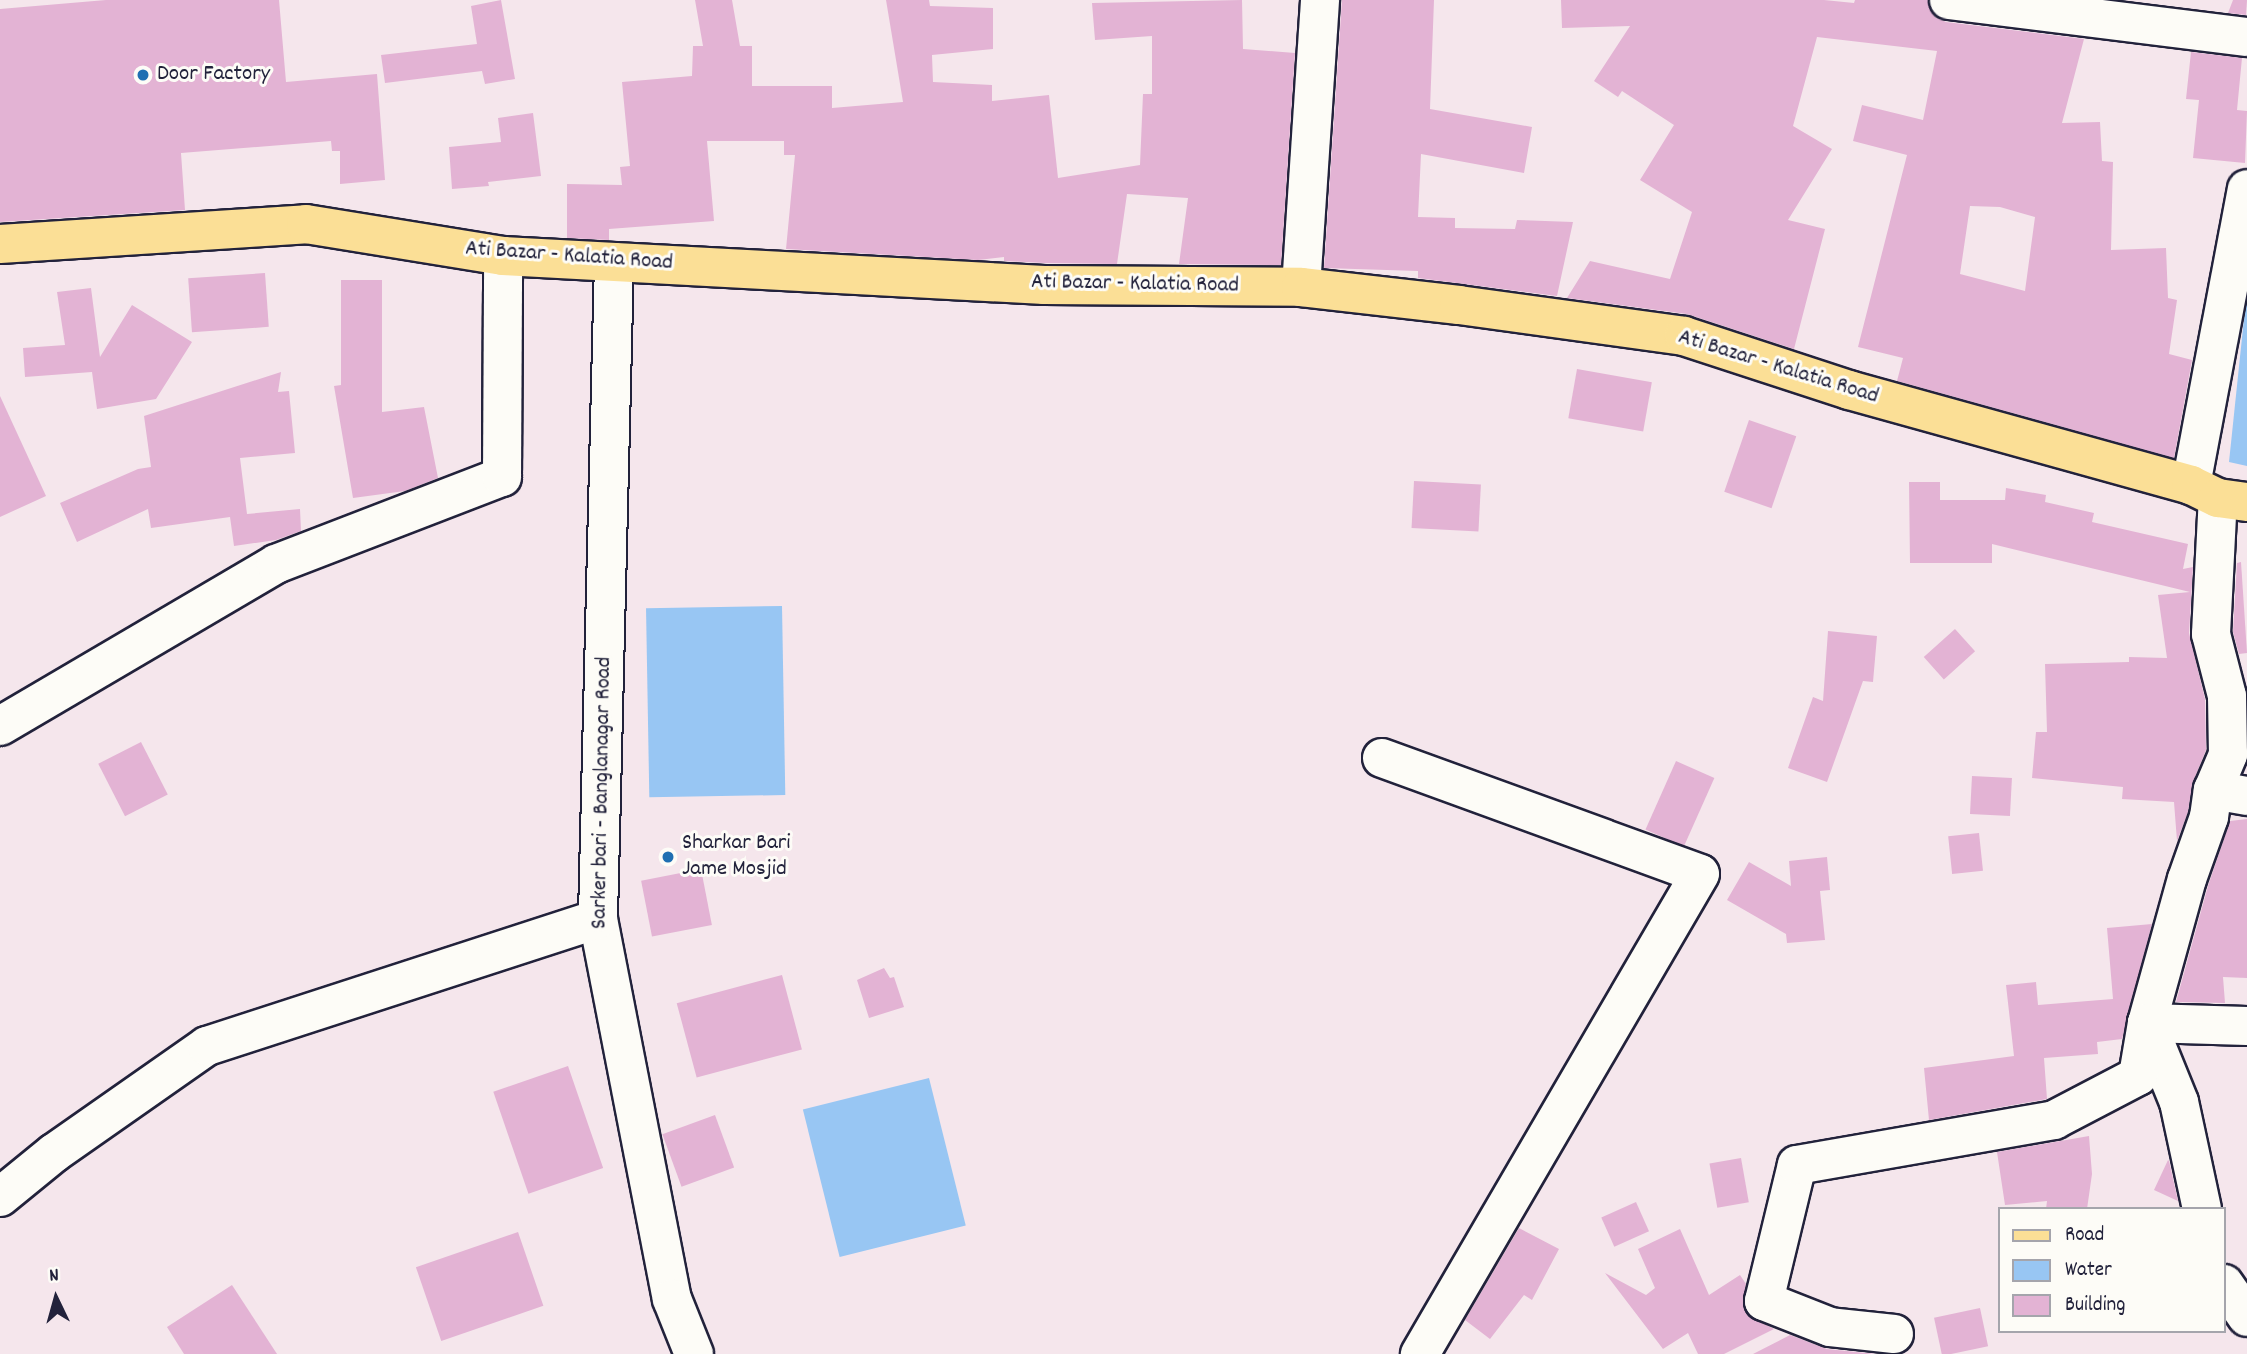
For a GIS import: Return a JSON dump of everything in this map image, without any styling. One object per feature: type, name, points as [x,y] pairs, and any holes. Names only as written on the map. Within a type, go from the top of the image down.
[{"type":"main road","name":"Ati Bazar - Kalatia Road","points":[[0,244],[306,224],[503,256],[1044,285],[1301,287],[1685,336],[1849,390],[2219,495]]},
{"type":"street","points":[[1301,287],[1320,0]]},
{"type":"street","points":[[1949,0],[2247,37]]},
{"type":"street","points":[[1894,1334],[1830,1327],[1764,1301],[1797,1165],[2054,1120],[2138,1076],[2147,1023],[2187,880],[2209,817],[2230,793],[2227,696],[2211,634],[2219,495],[2247,189]]},
{"type":"street","points":[[0,726],[276,564],[502,477],[503,256]]},
{"type":"street","name":"Sarker bari - Banglanagar Road","points":[[614,262],[598,919],[672,1299],[694,1354]]},
{"type":"street","points":[[1382,758],[1700,874],[1420,1354]]},
{"type":"street","points":[[0,1197],[54,1153],[207,1046],[598,919]]},
{"type":"street","points":[[2147,1023],[2247,1026]]},
{"type":"street","points":[[2147,1023],[2179,1102],[2202,1207]]},
{"type":"street","points":[[2226,1287],[2247,1317]]},
{"type":"water","points":[[2247,290],[2247,466],[2229,462]]},
{"type":"water","points":[[782,606],[785,795],[649,797],[646,608]]},
{"type":"water","points":[[929,1078],[966,1225],[840,1257],[803,1109]]},
{"type":"building","name":"Door Factory","points":[[106,0],[279,0],[286,82],[377,74],[385,180],[340,184],[340,151],[332,151],[331,141],[181,153],[185,210],[0,222],[0,9]]},
{"type":"building","points":[[501,0],[515,79],[485,84],[482,71],[385,83],[381,55],[477,44],[471,6]]},
{"type":"building","points":[[695,0],[732,0],[740,46],[752,46],[752,86],[832,86],[832,108],[903,102],[886,0],[929,0],[930,6],[993,8],[993,49],[932,55],[933,82],[992,85],[992,101],[1049,95],[1058,178],[1140,165],[1143,94],[1152,94],[1152,36],[1095,40],[1092,3],[1242,0],[1243,49],[1295,53],[1281,265],[1179,264],[1188,198],[1127,194],[1117,264],[1004,261],[1004,257],[978,260],[786,249],[795,155],[784,155],[784,141],[707,141],[714,221],[609,229],[609,240],[567,238],[567,184],[622,185],[620,167],[630,166],[622,82],[692,76],[693,46],[703,46]]},
{"type":"building","points":[[1342,0],[1434,0],[1430,109],[1532,127],[1524,173],[1421,154],[1418,217],[1455,218],[1455,228],[1515,229],[1517,220],[1573,222],[1557,296],[1418,278],[1418,271],[1324,268]]},
{"type":"building","points":[[1561,0],[1824,0],[1854,3],[1855,0],[1928,0],[1935,17],[1946,22],[2084,39],[2062,123],[2100,122],[2102,161],[2113,162],[2111,250],[2166,248],[2168,298],[2177,300],[2169,354],[2192,360],[2174,458],[1897,381],[1903,358],[1858,347],[1907,155],[1853,141],[1862,105],[1923,120],[1937,51],[1817,37],[1793,126],[1832,149],[1788,220],[1825,229],[1794,349],[1687,314],[1567,298],[1590,261],[1670,279],[1692,212],[1640,180],[1674,125],[1622,91],[1618,97],[1594,81],[1630,26],[1562,28]],"holes":[[[1970,206],[2000,207],[2035,217],[2025,291],[1960,274]]]},
{"type":"building","points":[[2233,0],[2247,0],[2246,15],[2228,13]]},
{"type":"building","points":[[2191,52],[2242,58],[2237,110],[2247,111],[2245,163],[2193,158],[2199,100],[2186,99]]},
{"type":"building","points":[[533,113],[541,176],[488,182],[489,186],[452,189],[449,147],[501,142],[498,118]]},
{"type":"building","points":[[265,273],[269,327],[192,332],[188,278]]},
{"type":"building","points":[[341,280],[382,280],[382,412],[424,407],[438,478],[405,491],[353,498],[334,386],[341,385]]},
{"type":"building","points":[[91,288],[100,357],[132,305],[192,342],[156,399],[97,409],[92,372],[25,377],[23,348],[65,345],[57,292]]},
{"type":"building","points":[[1577,369],[1652,382],[1643,431],[1568,418]]},
{"type":"building","points":[[281,372],[278,392],[289,391],[295,453],[240,458],[247,514],[300,509],[301,531],[276,540],[234,546],[230,517],[151,528],[148,509],[77,542],[60,503],[138,469],[151,467],[144,416]]},
{"type":"building","points":[[0,396],[46,496],[0,517]]},
{"type":"building","points":[[1749,420],[1796,436],[1772,508],[1724,492]]},
{"type":"building","points":[[1414,481],[1481,485],[1478,531],[1412,528]]},
{"type":"building","points":[[1909,482],[1940,482],[1940,500],[2005,500],[2006,488],[2046,495],[2045,502],[2094,513],[2092,522],[2188,544],[2183,569],[2193,567],[2189,633],[2205,699],[2206,750],[2193,782],[2188,812],[2177,841],[2174,802],[2122,799],[2123,787],[2032,778],[2036,732],[2047,732],[2045,664],[2129,662],[2129,657],[2167,658],[2158,595],[2190,592],[1992,544],[1992,563],[1910,563]]},
{"type":"building","points":[[2241,562],[2247,653],[2239,654],[2233,632],[2237,563]]},
{"type":"building","points":[[1955,629],[1975,651],[1944,679],[1924,657]]},
{"type":"building","points":[[1828,631],[1877,636],[1873,682],[1863,681],[1827,782],[1788,768],[1813,697],[1823,701]]},
{"type":"building","points":[[141,742],[168,795],[125,816],[98,764]]},
{"type":"building","points":[[1676,761],[1714,778],[1684,847],[1645,830]]},
{"type":"building","points":[[1972,776],[2012,778],[2010,816],[1970,814]]},
{"type":"building","points":[[2247,819],[2247,978],[2223,977],[2225,1003],[2176,1002],[2208,886],[2230,821]]},
{"type":"building","points":[[1979,833],[1983,871],[1952,874],[1948,836]]},
{"type":"building","points":[[1827,857],[1830,890],[1820,891],[1825,940],[1787,943],[1786,934],[1727,900],[1749,862],[1791,886],[1789,861]]},
{"type":"building","points":[[701,869],[712,925],[652,937],[641,881]]},
{"type":"building","points":[[2152,924],[2122,1039],[2097,1042],[2098,1054],[2044,1058],[2047,1099],[1929,1120],[1924,1068],[2014,1056],[2006,985],[2036,982],[2038,1005],[2113,999],[2107,928]]},
{"type":"building","points":[[884,968],[890,978],[894,977],[904,1007],[869,1018],[857,980]]},
{"type":"building","points":[[782,975],[802,1049],[697,1078],[677,1003]]},
{"type":"building","points":[[568,1066],[603,1168],[528,1194],[493,1092]]},
{"type":"building","points":[[715,1115],[734,1168],[682,1187],[662,1134]]},
{"type":"building","points":[[2089,1136],[2092,1174],[2087,1207],[2046,1207],[2047,1201],[2005,1205],[1997,1152]]},
{"type":"building","points":[[1741,1158],[1749,1202],[1717,1208],[1709,1164]]},
{"type":"building","points":[[2169,1161],[2178,1201],[2154,1190]]},
{"type":"building","points":[[1636,1202],[1649,1231],[1614,1247],[1601,1217]]},
{"type":"building","points":[[1519,1228],[1559,1249],[1532,1300],[1524,1295],[1490,1339],[1465,1320]]},
{"type":"building","points":[[1680,1229],[1709,1295],[1740,1275],[1746,1284],[1743,1306],[1747,1315],[1774,1329],[1724,1354],[1698,1354],[1688,1333],[1663,1349],[1605,1273],[1646,1295],[1655,1288],[1638,1249]]},
{"type":"building","points":[[518,1232],[543,1306],[441,1341],[416,1267]]},
{"type":"building","points":[[232,1285],[277,1354],[184,1354],[167,1327]]},
{"type":"building","points":[[1980,1308],[1988,1346],[1942,1354],[1934,1318]]},
{"type":"building","points":[[1790,1335],[1827,1349],[1876,1354],[1753,1354]]},
{"type":"place","name":"Door Factory","points":[[143,75]]},
{"type":"place","name":"Sharkar Bari Jame Mosjid","points":[[668,857]]}]
